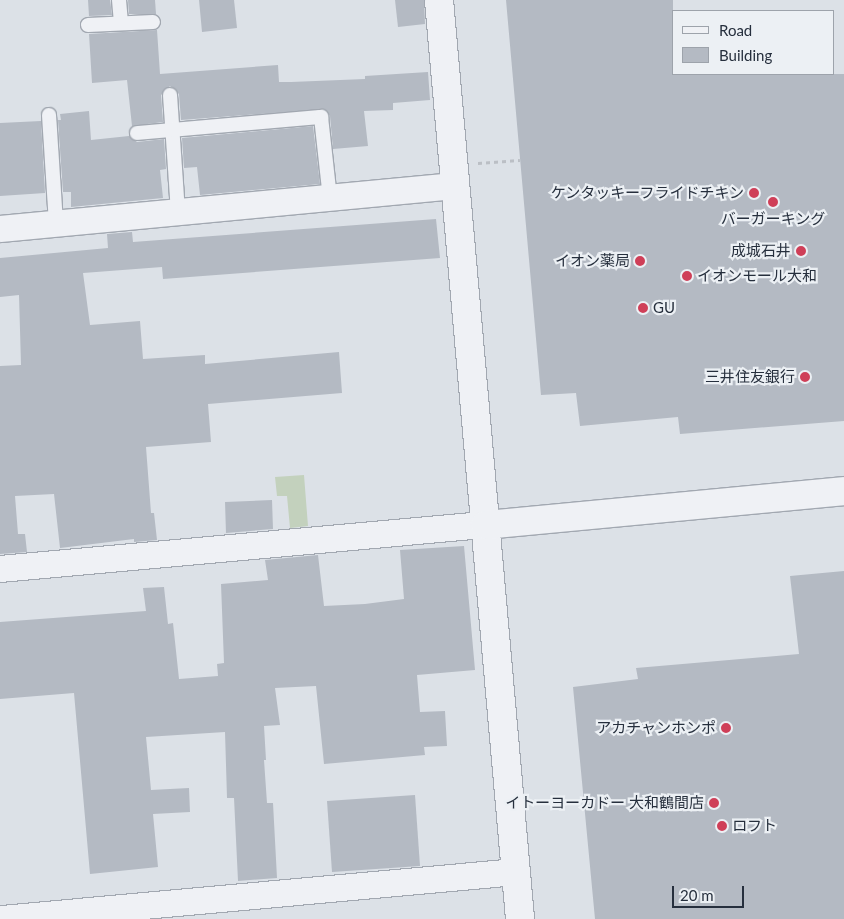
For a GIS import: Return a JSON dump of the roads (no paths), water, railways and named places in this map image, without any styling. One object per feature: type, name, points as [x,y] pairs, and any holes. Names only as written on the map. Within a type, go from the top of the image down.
[{"type":"street","points":[[439,0],[520,919]]},
{"type":"street","points":[[0,229],[455,186]]},
{"type":"street","points":[[0,569],[844,492]]},
{"type":"street","points":[[2,919],[516,872]]},
{"type":"lane","points":[[119,0],[121,23]]},
{"type":"lane","points":[[88,25],[152,22]]},
{"type":"lane","points":[[170,96],[178,212]]},
{"type":"lane","points":[[48,114],[56,223]]},
{"type":"lane","points":[[137,133],[321,117],[330,198]]},
{"type":"place","name":"ケンタッキーフライドチキン","points":[[754,193]]},
{"type":"place","name":"バーガーキング","points":[[773,202]]},
{"type":"place","name":"成城石井","points":[[801,251]]},
{"type":"place","name":"イオン薬局","points":[[640,261]]},
{"type":"place","name":"イオンモール大和","points":[[687,276]]},
{"type":"place","name":"GU","points":[[643,308]]},
{"type":"place","name":"三井住友銀行","points":[[805,377]]},
{"type":"place","name":"アカチャンホンポ","points":[[726,728]]},
{"type":"place","name":"イトーヨーカドー 大和鶴間店","points":[[714,803]]},
{"type":"place","name":"ロフト","points":[[722,826]]}]
